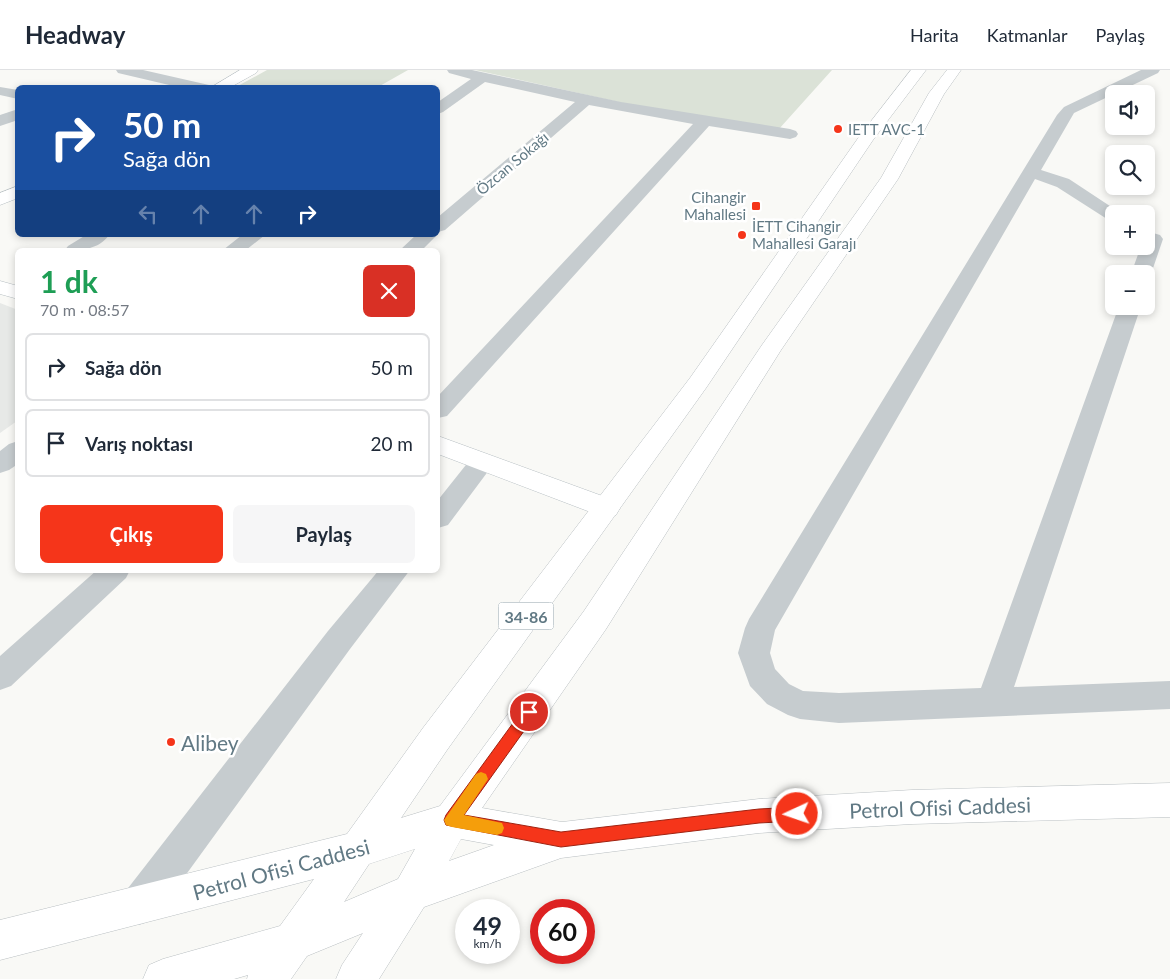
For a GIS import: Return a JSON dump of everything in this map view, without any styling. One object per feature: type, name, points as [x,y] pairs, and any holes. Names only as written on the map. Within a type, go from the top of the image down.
[{"type":"main road","points":[[223,85],[251,70]]},
{"type":"main road","name":"34-86","points":[[267,979],[356,850],[698,383],[867,137],[919,70]]},
{"type":"main road","points":[[356,979],[411,894],[452,820],[595,620],[770,350],[889,180],[937,93],[954,70]]},
{"type":"main road","points":[[0,200],[15,192]]},
{"type":"main road","points":[[440,447],[606,508]]},
{"type":"main road","name":"Petrol Ofisi Caddesi","points":[[163,979],[291,943],[411,894],[561,840],[759,816],[912,807],[1170,800]]},
{"type":"main road","name":"Petrol Ofisi Caddesi","points":[[0,940],[356,850],[452,820],[561,840]]},
{"type":"street","points":[[123,70],[190,85]]},
{"type":"street","points":[[454,70],[586,100],[704,122],[790,134]]},
{"type":"street","points":[[1153,70],[1069,110],[760,628],[754,654],[761,676],[778,694],[800,705],[839,708],[1170,695]]},
{"type":"street","points":[[440,108],[482,77]]},
{"type":"street","points":[[0,90],[15,94]]},
{"type":"street","name":"Özcan Sokağı","points":[[440,224],[586,100]]},
{"type":"street","points":[[0,122],[15,115]]},
{"type":"street","points":[[440,408],[704,122]]},
{"type":"street","points":[[1031,172],[1063,183],[1105,209]]},
{"type":"street","points":[[78,248],[96,237]]},
{"type":"street","points":[[236,248],[252,237]]},
{"type":"street","points":[[412,248],[425,237]]},
{"type":"street","points":[[1155,240],[1170,250]]},
{"type":"street","points":[[993,701],[1127,315]]},
{"type":"street","points":[[0,464],[15,452]]},
{"type":"street","points":[[440,515],[482,462]]},
{"type":"street","points":[[0,676],[113,573]]},
{"type":"street","points":[[139,906],[339,640],[394,573]]},
{"type":"shaded area","points":[[267,70],[408,70],[382,85],[240,85]]},
{"type":"shaded area","points":[[475,70],[832,70],[779,129],[623,103]]},
{"type":"shaded area","points":[[0,303],[15,309],[15,422],[0,433]]},
{"type":"slow traffic","points":[[481,779],[452,820],[497,828]]},
{"type":"place","name":"IETT AVC-1","points":[[838,129]]},
{"type":"place","name":"Cihangir Mahallesi","points":[[756,206]]},
{"type":"place","name":"İETT Cihangir Mahallesi Garajı","points":[[742,235]]},
{"type":"place","name":"Alibey","points":[[171,742]]},
{"type":"route","points":[[529,712],[452,820],[561,840],[759,816],[797,814]]}]
